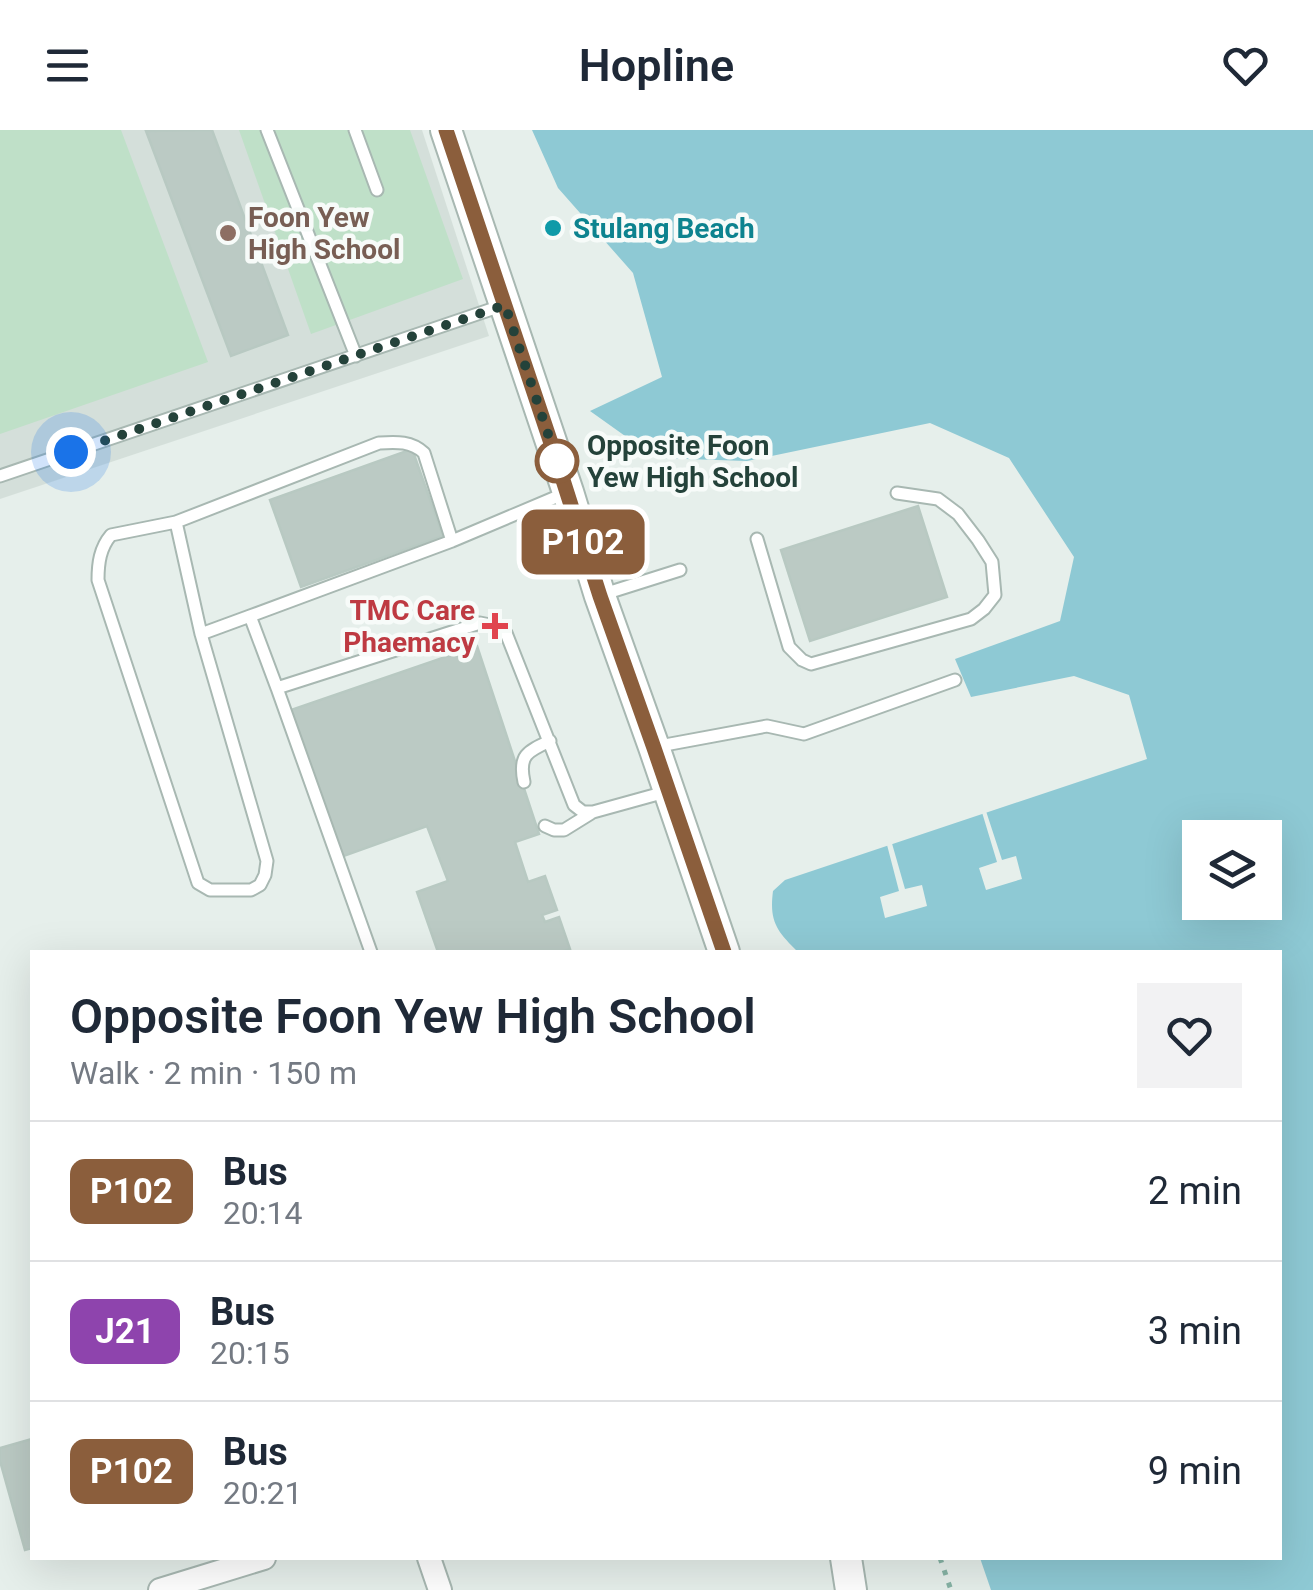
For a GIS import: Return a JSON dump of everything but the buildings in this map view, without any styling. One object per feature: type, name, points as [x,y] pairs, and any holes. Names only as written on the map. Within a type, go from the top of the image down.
[{"type":"street","points":[[446,130],[600,596],[723,950]]},
{"type":"street","points":[[160,1590],[258,1560]]},
{"type":"street","points":[[429,1560],[440,1590]]},
{"type":"street","points":[[846,1560],[850,1590]]},
{"type":"lane","points":[[267,130],[356,356]]},
{"type":"lane","points":[[356,130],[376,190]]},
{"type":"lane","points":[[0,476],[505,305]]},
{"type":"lane","points":[[176,522],[201,634],[266,861],[260,885],[251,890],[210,890],[198,882],[98,580],[104,543],[111,535],[176,522],[379,444],[400,442],[416,445],[424,453],[452,541]]},
{"type":"lane","points":[[201,634],[452,541],[568,492]]},
{"type":"lane","points":[[757,539],[789,647],[811,664],[971,619],[984,610],[995,594],[992,562],[958,514],[938,499],[898,493]]},
{"type":"lane","points":[[600,596],[680,570]]},
{"type":"lane","points":[[250,616],[370,950]]},
{"type":"lane","points":[[276,688],[480,622],[495,626],[506,633],[574,805],[583,812],[594,812]]},
{"type":"lane","points":[[654,748],[767,726],[804,734],[955,680]]},
{"type":"lane","points":[[524,782],[522,765],[526,756],[550,741]]},
{"type":"lane","points":[[545,826],[564,830],[594,812],[669,791]]},
{"type":"path","points":[[941,1560],[951,1590]]},
{"type":"shaded area","name":"Foon Yew High School","points":[[0,130],[422,130],[489,336],[0,499]]},
{"type":"green space","points":[[0,130],[121,130],[208,362],[0,434]]},
{"type":"green space","points":[[239,130],[410,130],[463,279],[311,334]]},
{"type":"water","points":[[532,130],[1313,130],[1313,1590],[991,1590],[981,1560],[1282,1560],[1282,950],[796,950],[780,932],[772,911],[773,891],[785,880],[1147,759],[1129,695],[1074,676],[971,697],[955,659],[1060,621],[1074,557],[1009,458],[930,423],[747,461],[656,458],[590,411],[662,377],[633,273],[558,188]]},
{"type":"pier","points":[[985,808],[1002,860],[1016,856],[1022,879],[986,890],[979,868],[997,862],[981,809]]},
{"type":"pier","points":[[891,840],[905,889],[922,885],[927,906],[885,918],[880,897],[899,891],[886,841]]},
{"type":"bus line","name":"P102","points":[[446,130],[600,596],[723,950]]},
{"type":"place","name":"Stulang Beach","points":[[553,228]]},
{"type":"place","name":"Foon Yew High School","points":[[228,233]]},
{"type":"place","name":"Opposite Foon Yew High School","points":[[557,461]]},
{"type":"place","name":"TMC Care Phaemacy","points":[[495,626]]},
{"type":"route","points":[[71,452],[505,305],[557,461]]}]
